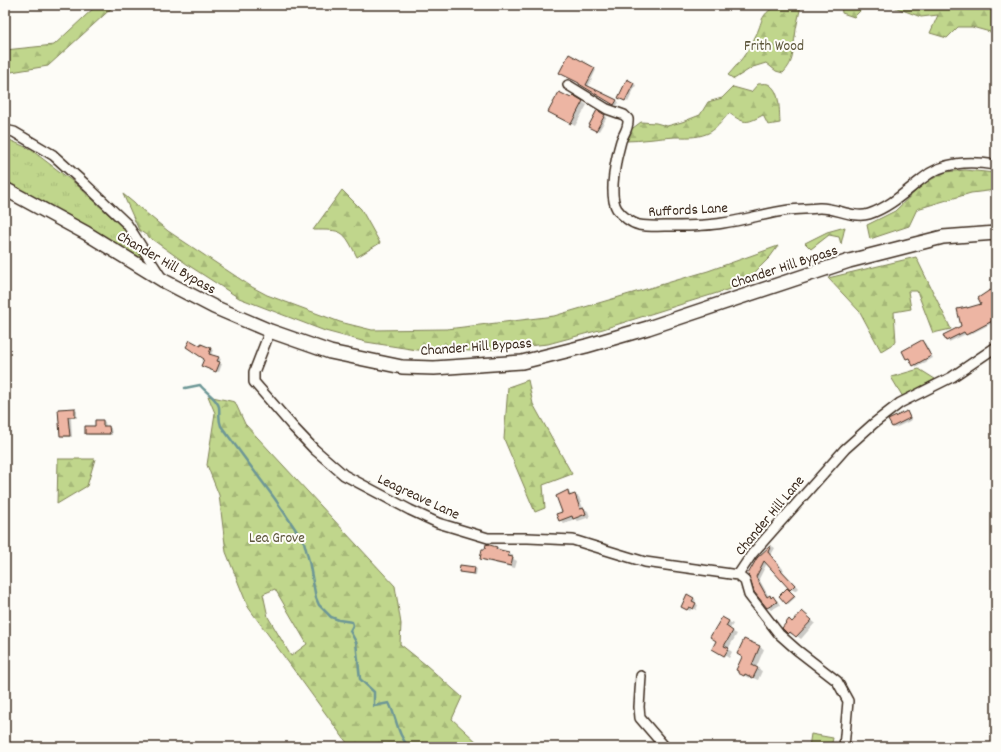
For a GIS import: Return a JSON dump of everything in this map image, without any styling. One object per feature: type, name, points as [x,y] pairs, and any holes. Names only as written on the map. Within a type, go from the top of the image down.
[{"type":"highway","name":"Chander Hill Bypass","points":[[5,189],[86,233],[164,281],[214,307],[270,331],[330,352],[402,366],[434,368],[522,362],[586,346],[648,328],[849,261],[943,237],[996,233]]},
{"type":"street","name":"Ruffords Lane","points":[[568,85],[607,109],[625,116],[628,119],[629,124],[622,140],[614,178],[614,201],[617,209],[624,217],[638,225],[706,225],[725,223],[789,210],[822,208],[856,216],[868,214],[892,203],[922,178],[937,169],[956,163],[979,162],[996,165]]},
{"type":"street","points":[[5,130],[14,132],[53,155],[127,224],[164,281]]},
{"type":"street","name":"Leagreave Lane","points":[[270,331],[254,372],[254,382],[314,449],[344,475],[410,510],[438,524],[488,538],[573,540],[645,562],[738,575]]},
{"type":"street","name":"Chander Hill Lane","points":[[844,747],[848,701],[837,681],[779,634],[749,595],[745,582],[738,575],[752,554],[846,449],[868,429],[900,403],[952,377],[996,347]]},
{"type":"street","points":[[641,676],[639,707],[640,718],[665,747]]},
{"type":"green space","points":[[97,5],[115,5],[48,66],[5,73],[5,50],[54,45]]},
{"type":"green space","name":"Frith Wood","points":[[777,5],[801,5],[790,64],[783,73],[776,71],[766,63],[753,67],[734,79],[728,75],[740,62],[749,48],[764,16]]},
{"type":"green space","name":"Frith Wood","points":[[841,5],[869,5],[864,7],[854,17],[842,13]]},
{"type":"green space","points":[[889,5],[996,5],[996,27],[990,32],[972,27],[958,27],[947,38],[930,33],[938,15],[921,17]]},
{"type":"green space","points":[[758,84],[768,84],[775,91],[778,102],[780,123],[768,125],[763,115],[746,122],[729,113],[709,133],[702,135],[625,141],[629,131],[641,122],[656,123],[667,126],[682,122],[700,115],[708,102],[722,98],[733,87],[751,92]]},
{"type":"green space","points":[[5,138],[30,149],[76,184],[125,230],[144,260],[46,203],[5,183]]},
{"type":"green space","points":[[965,170],[996,173],[996,190],[971,193],[917,209],[909,226],[870,239],[867,225],[895,211],[924,183],[946,172]]},
{"type":"green space","points":[[342,190],[361,209],[380,243],[357,257],[345,236],[341,233],[331,230],[313,230]]},
{"type":"green space","points":[[123,194],[168,231],[252,287],[267,295],[340,322],[372,330],[447,329],[554,316],[708,271],[778,246],[770,257],[753,274],[733,288],[603,329],[548,344],[476,351],[417,350],[366,342],[325,331],[239,298],[191,267],[139,230]]},
{"type":"green space","points":[[845,227],[841,244],[839,237],[829,235],[811,249],[805,243],[827,232]]},
{"type":"green space","points":[[916,257],[951,329],[933,333],[917,291],[908,291],[911,309],[894,312],[896,342],[881,351],[860,312],[828,278]]},
{"type":"green space","points":[[919,369],[935,379],[903,397],[891,377]]},
{"type":"green space","points":[[528,380],[533,404],[572,474],[543,485],[545,508],[535,512],[504,439],[508,387]]},
{"type":"green space","name":"Lea Grove","points":[[208,396],[235,402],[245,424],[395,586],[401,624],[400,644],[462,697],[452,719],[479,744],[486,747],[412,747],[388,744],[404,747],[378,747],[377,743],[369,747],[350,747],[248,607],[226,552],[219,495],[207,465],[215,413]],"holes":[[[275,589],[307,644],[291,656],[268,617],[263,594]]]},
{"type":"green space","points":[[58,459],[95,459],[87,486],[57,504]]},
{"type":"green space","points":[[811,734],[833,738],[831,747],[809,747]]},
{"type":"building","points":[[569,54],[595,68],[586,85],[617,100],[614,105],[579,83],[559,73]]},
{"type":"building","points":[[627,79],[634,83],[625,101],[618,98]]},
{"type":"building","points":[[559,92],[571,98],[573,95],[583,101],[571,124],[548,112]]},
{"type":"building","points":[[597,110],[605,115],[596,131],[588,127]]},
{"type":"building","points":[[990,290],[996,301],[996,319],[966,335],[964,332],[946,341],[943,335],[961,326],[957,309],[981,304],[978,298]]},
{"type":"building","points":[[190,340],[201,346],[201,344],[211,348],[209,354],[219,357],[217,361],[220,362],[216,372],[201,366],[204,359],[186,347]]},
{"type":"building","points":[[922,340],[931,356],[913,366],[909,358],[906,359],[902,351]]},
{"type":"building","points":[[75,408],[75,417],[68,417],[70,436],[60,436],[58,409]]},
{"type":"building","points":[[907,411],[910,418],[892,427],[888,420]]},
{"type":"building","points":[[95,420],[103,420],[103,426],[109,426],[110,434],[85,434],[85,426],[95,426]]},
{"type":"building","points":[[568,490],[569,496],[575,494],[580,509],[584,508],[586,514],[573,519],[572,516],[559,521],[556,514],[562,512],[556,496]]},
{"type":"building","points":[[486,544],[497,547],[496,549],[509,552],[508,556],[513,557],[511,566],[480,559],[482,549],[485,549]]},
{"type":"building","points":[[771,545],[768,552],[780,567],[779,568],[795,585],[790,590],[764,561],[756,577],[767,597],[770,595],[771,598],[773,596],[777,602],[767,608],[754,592],[748,574],[757,558]]},
{"type":"building","points":[[460,565],[475,567],[474,574],[459,572]]},
{"type":"building","points":[[787,588],[795,596],[786,604],[779,596]]},
{"type":"building","points":[[687,594],[694,598],[692,601],[696,603],[693,609],[689,607],[687,610],[681,607]]},
{"type":"building","points":[[802,611],[812,620],[796,637],[790,632],[788,634],[782,628],[789,619],[792,622]]},
{"type":"building","points":[[722,617],[729,621],[726,626],[733,631],[724,646],[729,648],[724,656],[712,649],[716,641],[710,637]]},
{"type":"building","points":[[744,639],[760,646],[752,665],[758,668],[753,678],[745,674],[744,676],[736,670],[742,657],[737,654]]},
{"type":"waterway","points":[[185,388],[200,385],[218,404],[221,426],[275,499],[304,542],[316,598],[319,605],[331,617],[352,622],[353,625],[350,631],[356,642],[360,679],[374,692],[374,706],[389,703],[402,737],[409,747]]}]
